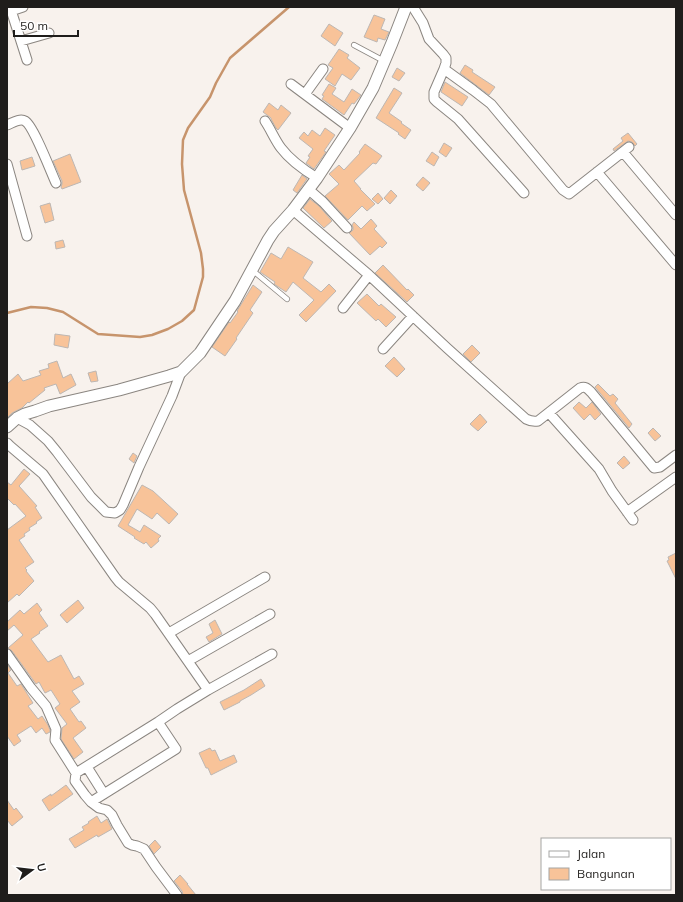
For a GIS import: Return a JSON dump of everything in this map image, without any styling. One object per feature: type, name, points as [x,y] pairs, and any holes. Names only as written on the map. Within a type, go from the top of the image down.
[{"type":"street","points":[[23,7],[11,9],[27,60]]},
{"type":"street","points":[[7,427],[24,414],[49,406],[119,390],[181,372],[200,354],[235,301],[268,240],[317,178],[350,128],[373,88],[406,7]]},
{"type":"street","points":[[413,7],[423,23],[429,39],[446,58],[444,69],[434,92],[434,99],[458,119],[524,193]]},
{"type":"street","points":[[21,42],[49,33]]},
{"type":"street","points":[[305,94],[323,68]]},
{"type":"street","points":[[444,69],[490,104],[563,190],[569,194],[626,149],[676,215]]},
{"type":"street","points":[[291,84],[350,128]]},
{"type":"street","points":[[7,125],[25,120],[37,139],[56,183]]},
{"type":"street","points":[[265,121],[286,154],[304,170],[317,178]]},
{"type":"street","points":[[7,164],[27,236]]},
{"type":"street","points":[[597,172],[676,265]]},
{"type":"street","points":[[308,189],[323,202],[347,228]]},
{"type":"street","points":[[293,210],[369,274],[447,348],[526,419],[535,422],[538,421],[583,387],[591,392],[654,468],[660,467],[676,455]]},
{"type":"street","points":[[342,308],[369,274]]},
{"type":"street","points":[[383,350],[413,316]]},
{"type":"street","points":[[17,418],[30,425],[48,441],[91,496],[106,512],[115,513],[120,510],[123,505],[172,396],[181,372]]},
{"type":"street","points":[[549,413],[599,469],[612,491],[633,520]]},
{"type":"street","points":[[7,443],[43,474],[115,577],[150,608],[208,690]]},
{"type":"street","points":[[627,512],[676,478]]},
{"type":"street","points":[[169,633],[265,577]]},
{"type":"street","points":[[188,661],[270,614]]},
{"type":"street","points":[[7,654],[46,706],[56,729],[55,740],[76,773],[75,781],[91,802],[99,808],[107,810],[112,815],[128,843],[132,846],[137,846],[144,849],[177,895]]},
{"type":"street","points":[[76,773],[208,690],[272,654]]},
{"type":"street","points":[[91,802],[178,752],[158,722]]},
{"type":"street","points":[[86,767],[104,794]]},
{"type":"lane","points":[[354,45],[385,61]]},
{"type":"lane","points":[[252,270],[287,299]]},
{"type":"building","points":[[374,15],[385,19],[381,29],[389,32],[385,40],[378,38],[377,42],[364,37]]},
{"type":"building","points":[[329,24],[343,33],[335,46],[321,36]]},
{"type":"building","points":[[339,49],[349,55],[347,58],[360,68],[351,80],[342,74],[335,86],[325,79],[333,68],[328,65]]},
{"type":"building","points":[[465,65],[473,70],[472,72],[495,87],[489,95],[460,73]]},
{"type":"building","points":[[397,68],[405,73],[399,81],[392,77]]},
{"type":"building","points":[[445,82],[468,97],[462,106],[441,92]]},
{"type":"building","points":[[329,84],[336,88],[332,94],[344,102],[352,89],[361,95],[354,104],[352,103],[344,115],[322,99],[324,96],[322,95]]},
{"type":"building","points":[[394,88],[402,93],[389,113],[411,130],[405,139],[398,134],[399,133],[376,118]]},
{"type":"building","points":[[269,103],[278,110],[281,105],[291,113],[278,130],[271,118],[263,112]]},
{"type":"building","points":[[325,128],[335,135],[324,151],[326,152],[314,169],[306,163],[310,157],[308,156],[313,149],[299,138],[304,132],[308,136],[312,130],[320,136]]},
{"type":"building","points":[[628,133],[637,144],[635,146],[632,142],[628,141],[614,151],[613,149],[623,141],[621,138]]},
{"type":"building","points":[[444,143],[452,148],[446,157],[439,152]]},
{"type":"building","points":[[365,144],[382,156],[376,164],[373,163],[354,181],[375,204],[367,211],[362,206],[348,220],[325,196],[339,184],[329,174],[339,165],[344,170],[360,153],[359,152]]},
{"type":"building","points":[[432,152],[439,157],[434,166],[426,161]]},
{"type":"building","points":[[70,154],[81,182],[62,189],[62,181],[53,161]]},
{"type":"building","points":[[32,157],[35,166],[22,170],[20,161]]},
{"type":"building","points":[[302,175],[307,179],[297,193],[293,190]]},
{"type":"building","points":[[423,177],[430,183],[423,191],[416,185]]},
{"type":"building","points":[[391,190],[397,196],[390,204],[384,198]]},
{"type":"building","points":[[378,193],[383,199],[378,204],[372,199]]},
{"type":"building","points":[[310,199],[319,206],[332,221],[324,228],[303,208]]},
{"type":"building","points":[[50,203],[54,220],[45,223],[40,206]]},
{"type":"building","points":[[371,219],[377,226],[374,229],[387,243],[382,248],[380,246],[370,255],[349,233],[353,230],[352,225],[354,222],[361,229]]},
{"type":"building","points":[[63,240],[65,247],[56,249],[55,242]]},
{"type":"building","points":[[288,247],[313,262],[303,278],[321,292],[329,284],[336,291],[306,322],[299,315],[314,300],[293,282],[286,292],[274,284],[275,282],[260,272],[271,253],[281,259]]},
{"type":"building","points":[[383,265],[407,290],[408,289],[414,295],[407,302],[375,273]]},
{"type":"building","points":[[253,285],[262,292],[250,310],[253,313],[225,356],[212,347],[229,322],[230,323],[238,312],[237,311]]},
{"type":"building","points":[[367,294],[379,306],[381,304],[396,317],[386,327],[378,319],[376,321],[357,303]]},
{"type":"building","points":[[55,334],[70,336],[68,348],[54,345]]},
{"type":"building","points":[[472,345],[480,353],[471,362],[463,354]]},
{"type":"building","points":[[394,357],[405,369],[397,377],[385,366]]},
{"type":"building","points":[[57,361],[63,378],[71,374],[76,385],[60,394],[56,384],[44,388],[45,390],[29,403],[28,402],[7,418],[7,384],[18,374],[23,381],[41,375],[39,371],[49,368],[48,364]]},
{"type":"building","points":[[96,371],[98,381],[91,382],[88,373]]},
{"type":"building","points":[[598,384],[610,396],[613,394],[618,399],[615,403],[632,424],[629,428],[595,387]]},
{"type":"building","points":[[579,402],[586,408],[592,402],[601,414],[595,420],[590,414],[584,420],[573,408]]},
{"type":"building","points":[[480,414],[487,422],[478,431],[470,424]]},
{"type":"building","points":[[653,428],[661,436],[655,441],[648,433]]},
{"type":"building","points":[[133,453],[137,456],[134,463],[129,459]]},
{"type":"building","points":[[624,456],[630,463],[623,469],[617,463]]},
{"type":"building","points":[[24,469],[30,474],[19,486],[37,506],[35,507],[42,518],[29,528],[30,530],[24,534],[25,536],[19,540],[34,562],[25,568],[34,581],[19,596],[17,594],[7,603],[7,530],[26,516],[7,498],[7,482],[11,485]]},
{"type":"building","points":[[142,485],[153,491],[178,514],[169,524],[157,513],[152,519],[137,509],[128,525],[140,532],[144,525],[161,536],[158,539],[159,541],[151,548],[146,542],[144,544],[118,526]]},
{"type":"building","points":[[676,553],[676,579],[667,561],[669,560],[668,557]]},
{"type":"building","points":[[78,600],[84,608],[67,623],[60,615]]},
{"type":"building","points":[[37,603],[42,610],[39,613],[48,626],[31,639],[48,662],[61,655],[74,679],[79,676],[84,684],[72,691],[80,702],[70,709],[79,722],[81,721],[86,728],[73,738],[83,752],[74,759],[61,739],[62,728],[67,724],[55,708],[60,704],[51,690],[45,693],[39,682],[36,684],[12,651],[8,648],[23,635],[14,625],[7,631],[7,622],[20,610],[24,614]]},
{"type":"building","points":[[215,620],[222,634],[209,642],[206,637],[213,633],[209,624]]},
{"type":"building","points":[[7,664],[11,670],[8,673],[17,686],[21,684],[33,703],[28,706],[38,719],[42,716],[50,730],[50,732],[46,734],[42,728],[36,733],[31,726],[17,735],[21,741],[14,746],[7,736]]},
{"type":"building","points":[[261,679],[265,686],[224,710],[220,702],[244,690]]},
{"type":"building","points":[[210,748],[212,751],[215,750],[220,761],[234,755],[237,762],[211,775],[199,753]]},
{"type":"building","points":[[66,785],[73,794],[49,811],[42,800],[51,794],[51,796]]},
{"type":"building","points":[[7,800],[14,810],[16,808],[23,817],[12,826],[7,820]]},
{"type":"building","points":[[97,816],[101,823],[107,819],[112,829],[98,837],[97,835],[75,848],[69,839],[84,830],[82,827]]},
{"type":"building","points":[[155,840],[161,847],[154,854],[149,846]]},
{"type":"building","points":[[180,875],[196,895],[183,895],[182,891],[174,881]]},
{"type":"waterway","points":[[7,313],[31,307],[47,308],[63,312],[98,334],[140,337],[152,335],[168,329],[182,321],[194,310],[203,277],[203,269],[201,253],[184,190],[182,164],[183,140],[188,128],[210,97],[230,58],[289,7]]}]
